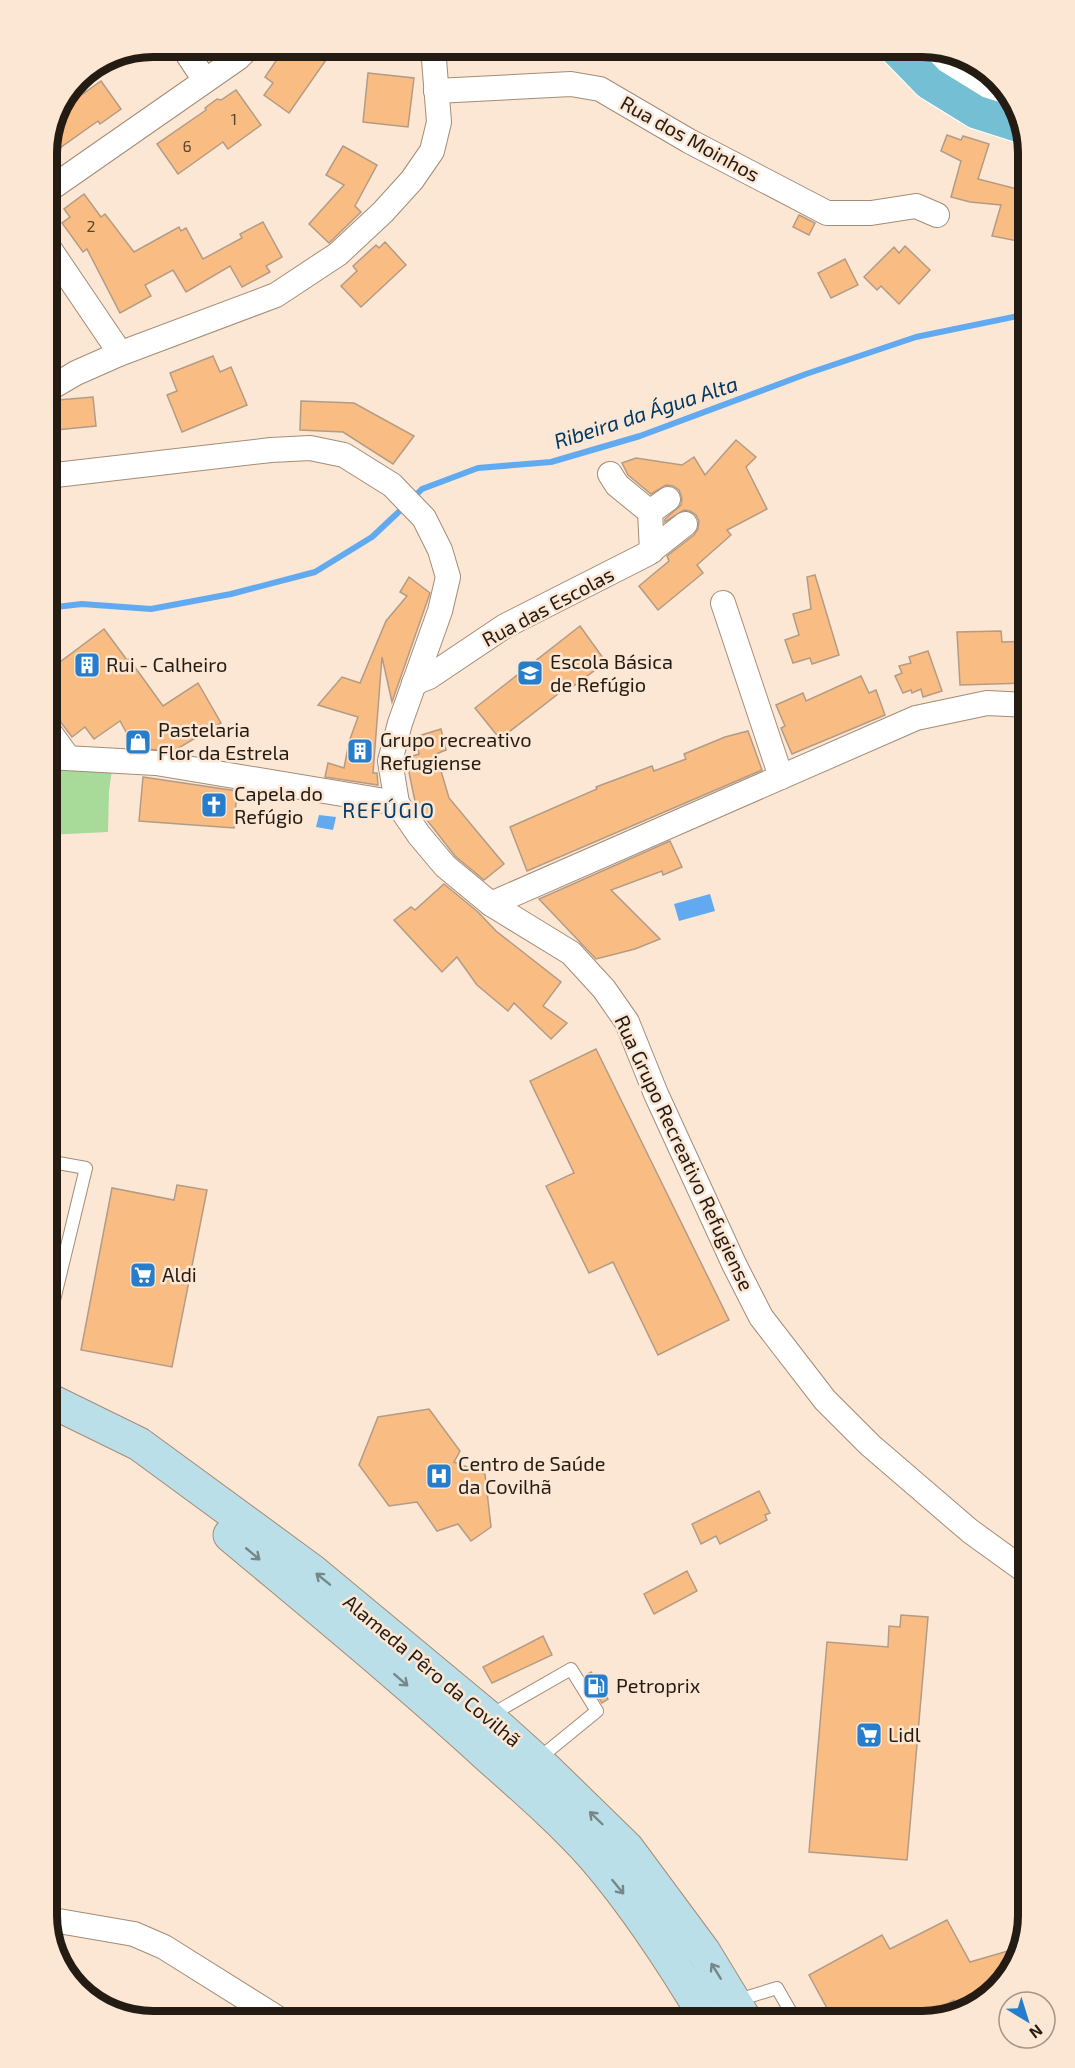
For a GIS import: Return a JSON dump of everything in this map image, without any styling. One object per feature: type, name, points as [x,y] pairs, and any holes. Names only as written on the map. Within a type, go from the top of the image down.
[{"type":"main road","points":[[904,57],[929,83],[976,112],[1013,124]]},
{"type":"main road","name":"Alameda Pêro da Covilhã","points":[[57,1404],[139,1444],[311,1570],[488,1717],[627,1848],[704,1952],[740,2011]]},
{"type":"main road","name":"Alameda Pêro da Covilhã","points":[[57,1424],[131,1461],[201,1511],[330,1618],[545,1808],[594,1857],[642,1918],[702,2011]]},
{"type":"street","points":[[190,57],[204,79]]},
{"type":"street","points":[[57,184],[204,79],[239,57]]},
{"type":"street","points":[[57,384],[119,354],[276,295],[338,254],[383,212],[412,180],[432,151],[439,122],[434,57]]},
{"type":"street","points":[[932,58],[956,79],[983,97],[1003,102]]},
{"type":"street","name":"Rua dos Moinhos","points":[[436,91],[571,84],[600,89],[689,141],[827,213],[871,213],[916,206],[937,215]]},
{"type":"street","points":[[57,260],[119,354]]},
{"type":"street","name":"Rua Grupo Recreativo Refugiense","points":[[57,475],[285,448],[310,448],[344,455],[392,485],[424,518],[440,550],[448,576],[440,611],[400,723],[390,761],[397,803],[419,835],[445,866],[491,904],[571,953],[604,989],[627,1022],[656,1094],[734,1264],[761,1317],[825,1400],[870,1445],[937,1503],[970,1531],[1018,1565]]},
{"type":"street","points":[[610,474],[618,485],[659,506],[652,551]]},
{"type":"street","name":"Rua das Escolas","points":[[414,682],[429,677],[505,626],[652,551],[685,524]]},
{"type":"street","points":[[723,603],[781,777]]},
{"type":"street","points":[[491,904],[916,718],[987,703],[1018,704]]},
{"type":"street","points":[[57,756],[156,764],[397,803]]},
{"type":"street","points":[[58,1921],[135,1934],[164,1947],[266,2011]]},
{"type":"lane","points":[[57,732],[75,757]]},
{"type":"lane","points":[[57,1163],[86,1168],[57,1285]]},
{"type":"lane","points":[[488,1717],[570,1669],[597,1711],[536,1760]]},
{"type":"lane","points":[[740,2011],[777,1988],[790,2011]]},
{"type":"green space","points":[[57,770],[112,770],[108,832],[57,835]]},
{"type":"water","points":[[319,815],[336,817],[333,830],[316,827]]},
{"type":"water","points":[[710,894],[715,911],[679,921],[674,904]]},
{"type":"building","points":[[276,57],[328,57],[289,113],[264,95],[273,83],[265,77],[278,58]]},
{"type":"building","points":[[368,73],[414,78],[408,127],[363,122]]},
{"type":"building","points":[[101,81],[121,109],[100,124],[98,121],[57,150],[60,128],[67,111],[78,94],[80,96]]},
{"type":"building","points":[[236,90],[261,125],[228,149],[223,142],[178,174],[157,144],[206,110],[205,108],[217,99],[221,100]]},
{"type":"building","points":[[947,135],[961,140],[963,136],[989,144],[978,179],[1018,189],[1018,241],[992,236],[1001,205],[970,202],[951,197],[961,161],[941,151]]},
{"type":"building","points":[[343,146],[377,165],[355,206],[361,212],[329,243],[309,224],[344,185],[326,175]]},
{"type":"building","points":[[84,194],[101,217],[105,214],[134,252],[179,227],[181,231],[186,228],[203,259],[242,238],[240,234],[263,222],[282,257],[266,266],[270,272],[242,287],[230,266],[186,292],[173,270],[145,285],[151,296],[120,313],[87,249],[83,252],[62,223],[70,217],[64,209]]},
{"type":"building","points":[[799,215],[815,223],[809,235],[793,227]]},
{"type":"building","points":[[385,242],[406,265],[361,307],[341,286],[357,271],[353,266],[376,245],[379,248]]},
{"type":"building","points":[[905,246],[930,270],[899,304],[881,286],[877,290],[864,277],[894,247],[899,253]]},
{"type":"building","points":[[845,259],[858,285],[831,298],[818,273]]},
{"type":"building","points":[[213,356],[220,372],[231,367],[247,405],[182,432],[167,395],[177,391],[170,373]]},
{"type":"building","points":[[93,397],[96,426],[57,430],[58,400]]},
{"type":"building","points":[[301,401],[354,403],[414,436],[393,464],[343,432],[300,430]]},
{"type":"building","points":[[736,440],[756,457],[746,467],[767,509],[727,530],[731,535],[697,565],[703,573],[658,610],[639,586],[669,561],[667,556],[694,535],[699,521],[696,515],[684,510],[665,522],[665,519],[681,505],[682,498],[679,490],[666,485],[651,494],[628,475],[622,463],[636,458],[682,465],[694,457],[705,475]]},
{"type":"building","points":[[815,575],[839,655],[812,664],[810,658],[793,663],[785,640],[799,635],[793,614],[811,609],[807,577]]},
{"type":"building","points":[[409,577],[430,593],[392,702],[382,657],[373,773],[377,773],[378,785],[325,777],[328,763],[344,768],[349,742],[358,717],[318,705],[342,677],[360,683],[386,621],[407,596],[400,592]]},
{"type":"building","points":[[580,626],[606,662],[564,693],[562,691],[500,739],[475,708]]},
{"type":"building","points":[[104,629],[163,706],[198,683],[221,723],[175,750],[176,752],[135,748],[120,721],[94,739],[85,727],[72,737],[57,717],[57,664]]},
{"type":"building","points":[[1001,631],[1002,642],[1018,641],[1018,683],[960,685],[957,632]]},
{"type":"building","points":[[928,651],[942,691],[923,697],[921,689],[912,693],[911,690],[903,693],[895,676],[902,673],[899,666],[911,663],[909,657]]},
{"type":"building","points":[[861,676],[869,693],[876,690],[885,715],[792,754],[781,728],[785,726],[776,705],[803,693],[806,701]]},
{"type":"building","points":[[441,729],[446,750],[436,754],[449,798],[504,864],[484,880],[455,856],[416,806],[406,758],[419,754],[415,737]]},
{"type":"building","points":[[748,731],[762,770],[527,871],[510,827],[597,789],[596,787],[652,766],[654,771],[686,759],[684,754],[725,737]]},
{"type":"building","points":[[143,777],[237,791],[234,828],[139,821]]},
{"type":"building","points":[[670,841],[682,867],[663,875],[662,871],[611,890],[660,939],[635,949],[596,959],[539,899]]},
{"type":"building","points":[[444,884],[478,912],[496,931],[561,982],[543,1006],[567,1023],[551,1039],[514,1003],[508,1011],[477,985],[457,957],[442,972],[394,920],[411,907],[415,910]]},
{"type":"building","points":[[596,1049],[729,1320],[658,1355],[613,1262],[589,1273],[546,1186],[574,1173],[530,1081]]},
{"type":"building","name":"Aldi","points":[[177,1185],[207,1190],[172,1367],[81,1350],[112,1188],[174,1200]]},
{"type":"building","points":[[429,1409],[460,1451],[454,1462],[485,1474],[491,1527],[471,1541],[458,1524],[437,1531],[417,1502],[389,1506],[359,1465],[378,1417]]},
{"type":"building","points":[[759,1491],[770,1513],[765,1515],[767,1520],[720,1544],[716,1536],[701,1544],[692,1524]]},
{"type":"building","points":[[687,1571],[697,1591],[654,1614],[644,1594]]},
{"type":"building","points":[[901,1615],[928,1617],[907,1860],[809,1852],[827,1642],[888,1647],[889,1626],[900,1627]]},
{"type":"building","points":[[543,1636],[552,1655],[492,1683],[483,1667]]},
{"type":"building","points":[[591,1672],[608,1699],[602,1703],[585,1676]]},
{"type":"building","points":[[947,1920],[970,1962],[1011,1950],[1002,1968],[990,1983],[959,2004],[956,2005],[954,2000],[936,2009],[922,2011],[829,2011],[809,1975],[882,1935],[890,1949]]},
{"type":"waterway","name":"Ribeira da Água Alta","points":[[412,499],[422,489],[478,468],[551,462],[640,436],[806,374],[916,337],[1018,316]]},
{"type":"waterway","name":"Ribeira da Água Alta","points":[[57,607],[82,604],[151,609],[231,594],[315,572],[372,537],[405,506]]},
{"type":"place","name":"Rui - Calheiro","points":[[87,665]]},
{"type":"place","name":"Escola Básica de Refúgio","points":[[530,673]]},
{"type":"place","name":"Pastelaria Flor da Estrela","points":[[138,742]]},
{"type":"place","name":"Grupo recreativo Refugiense","points":[[360,751]]},
{"type":"place","name":"Capela do Refúgio","points":[[214,805]]},
{"type":"place","name":"Aldi","points":[[143,1275]]},
{"type":"place","name":"Centro de Saúde da Covilhã","points":[[439,1476]]},
{"type":"place","name":"Petroprix","points":[[596,1686]]},
{"type":"place","name":"Lidl","points":[[869,1735]]},
{"type":"district","name":"REFÚGIO","points":[[389,811]]}]
